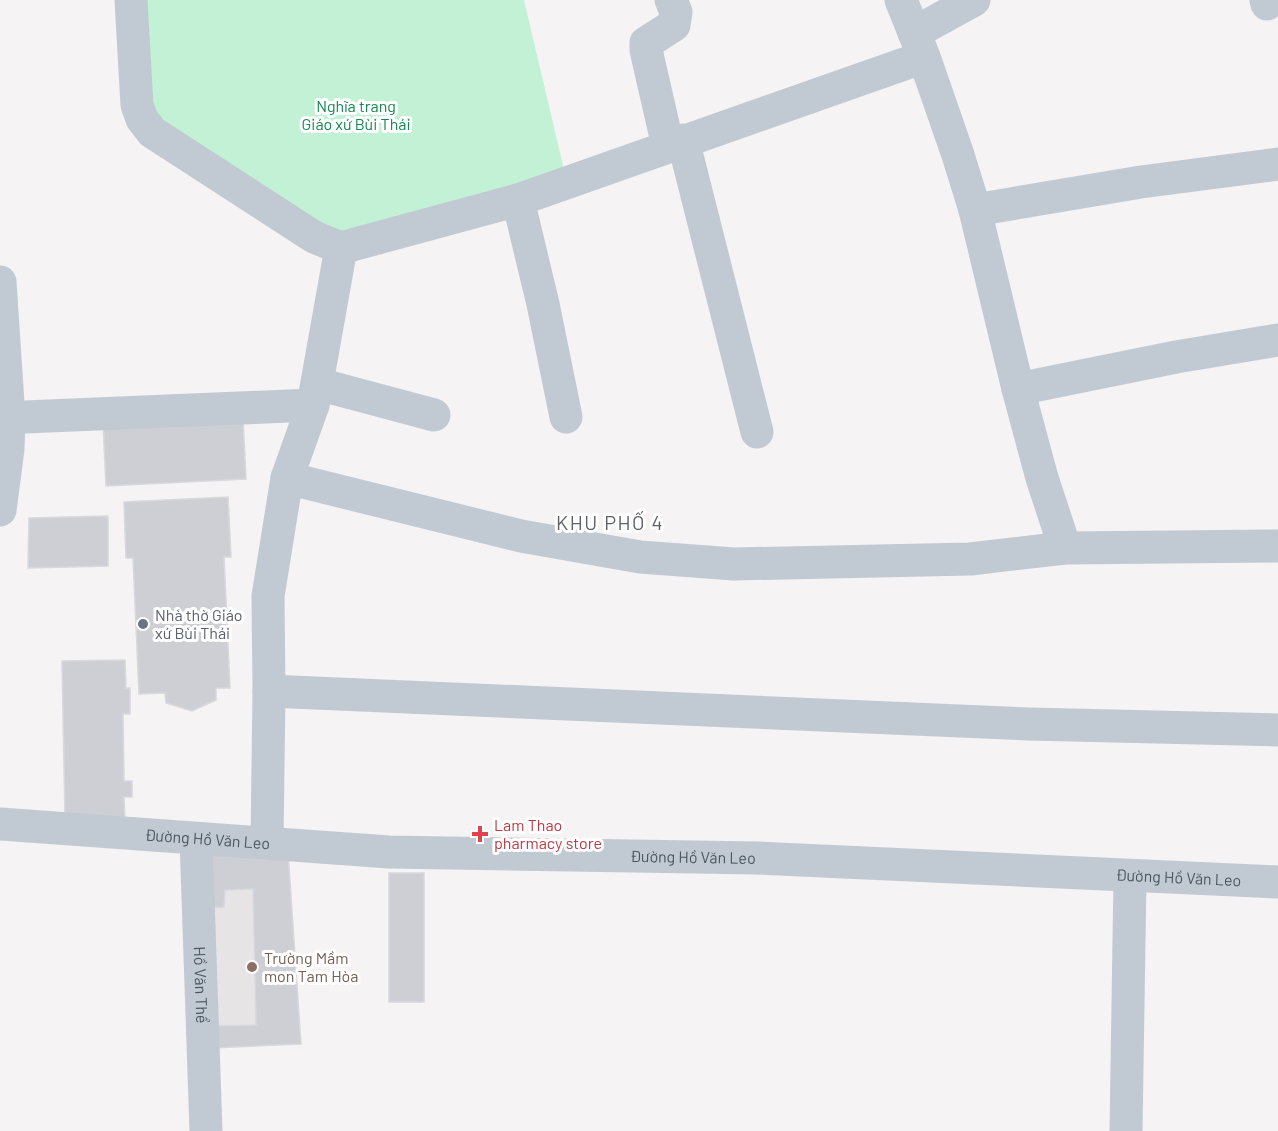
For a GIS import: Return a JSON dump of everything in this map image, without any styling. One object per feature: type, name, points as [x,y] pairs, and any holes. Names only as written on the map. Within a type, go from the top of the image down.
[{"type":"street","points":[[131,0],[136,105],[142,119],[152,132],[314,237],[341,248],[518,200],[676,143],[919,45],[974,0]]},
{"type":"street","points":[[671,0],[676,12],[675,25],[646,44],[646,50],[676,143],[756,432]]},
{"type":"street","points":[[901,0],[958,155],[975,210],[1018,388],[1042,478],[1065,548]]},
{"type":"street","points":[[975,210],[1141,182],[1278,164]]},
{"type":"street","points":[[518,200],[543,304],[566,417]]},
{"type":"street","points":[[267,842],[268,596],[287,478],[316,394],[341,248]]},
{"type":"street","points":[[0,282],[4,418],[8,448],[0,510]]},
{"type":"street","points":[[1018,388],[1176,357],[1278,340]]},
{"type":"street","points":[[4,418],[316,394],[434,415]]},
{"type":"street","points":[[287,478],[521,536],[640,557],[734,564],[970,559],[1065,548],[1278,546]]},
{"type":"street","points":[[269,691],[1029,724],[1278,730]]},
{"type":"street","name":"Đường Hồ Văn Leo","points":[[0,824],[389,852],[756,858],[1130,877],[1278,882]]},
{"type":"street","name":"Hồ Văn Thể","points":[[196,839],[206,1131]]},
{"type":"street","points":[[1126,1131],[1130,877]]},
{"type":"shaded area","name":"Trường Mầm mon Tam Hòa","points":[[204,848],[288,852],[301,1044],[212,1048]]},
{"type":"green space","name":"Nghĩa trang Giáo xứ Bùi Thái","points":[[140,0],[524,0],[565,174],[340,239],[151,116]]},
{"type":"building","points":[[243,417],[246,479],[106,486],[103,423]]},
{"type":"building","points":[[228,497],[231,557],[224,557],[230,688],[216,688],[216,700],[192,711],[166,703],[165,693],[139,694],[133,558],[126,558],[124,502]]},
{"type":"building","points":[[108,516],[108,566],[28,568],[29,518]]},
{"type":"building","points":[[125,660],[126,688],[130,688],[130,714],[123,714],[124,781],[132,781],[132,797],[124,797],[125,824],[65,820],[62,661]]},
{"type":"building","name":"Trường Mầm mon Tam Hòa","points":[[204,848],[288,852],[301,1044],[212,1048],[211,1026],[256,1025],[253,889],[225,890],[224,907],[207,908]]},
{"type":"building","points":[[389,873],[424,873],[424,1002],[389,1002]]},
{"type":"place","name":"Nhà thờ Giáo xứ Bùi Thái","points":[[143,624]]},
{"type":"place","name":"Lam Thao pharmacy store","points":[[480,834]]},
{"type":"place","name":"Trường Mầm mon Tam Hòa","points":[[252,967]]},
{"type":"district","name":"KHU PHỐ 4","points":[[610,523]]}]
